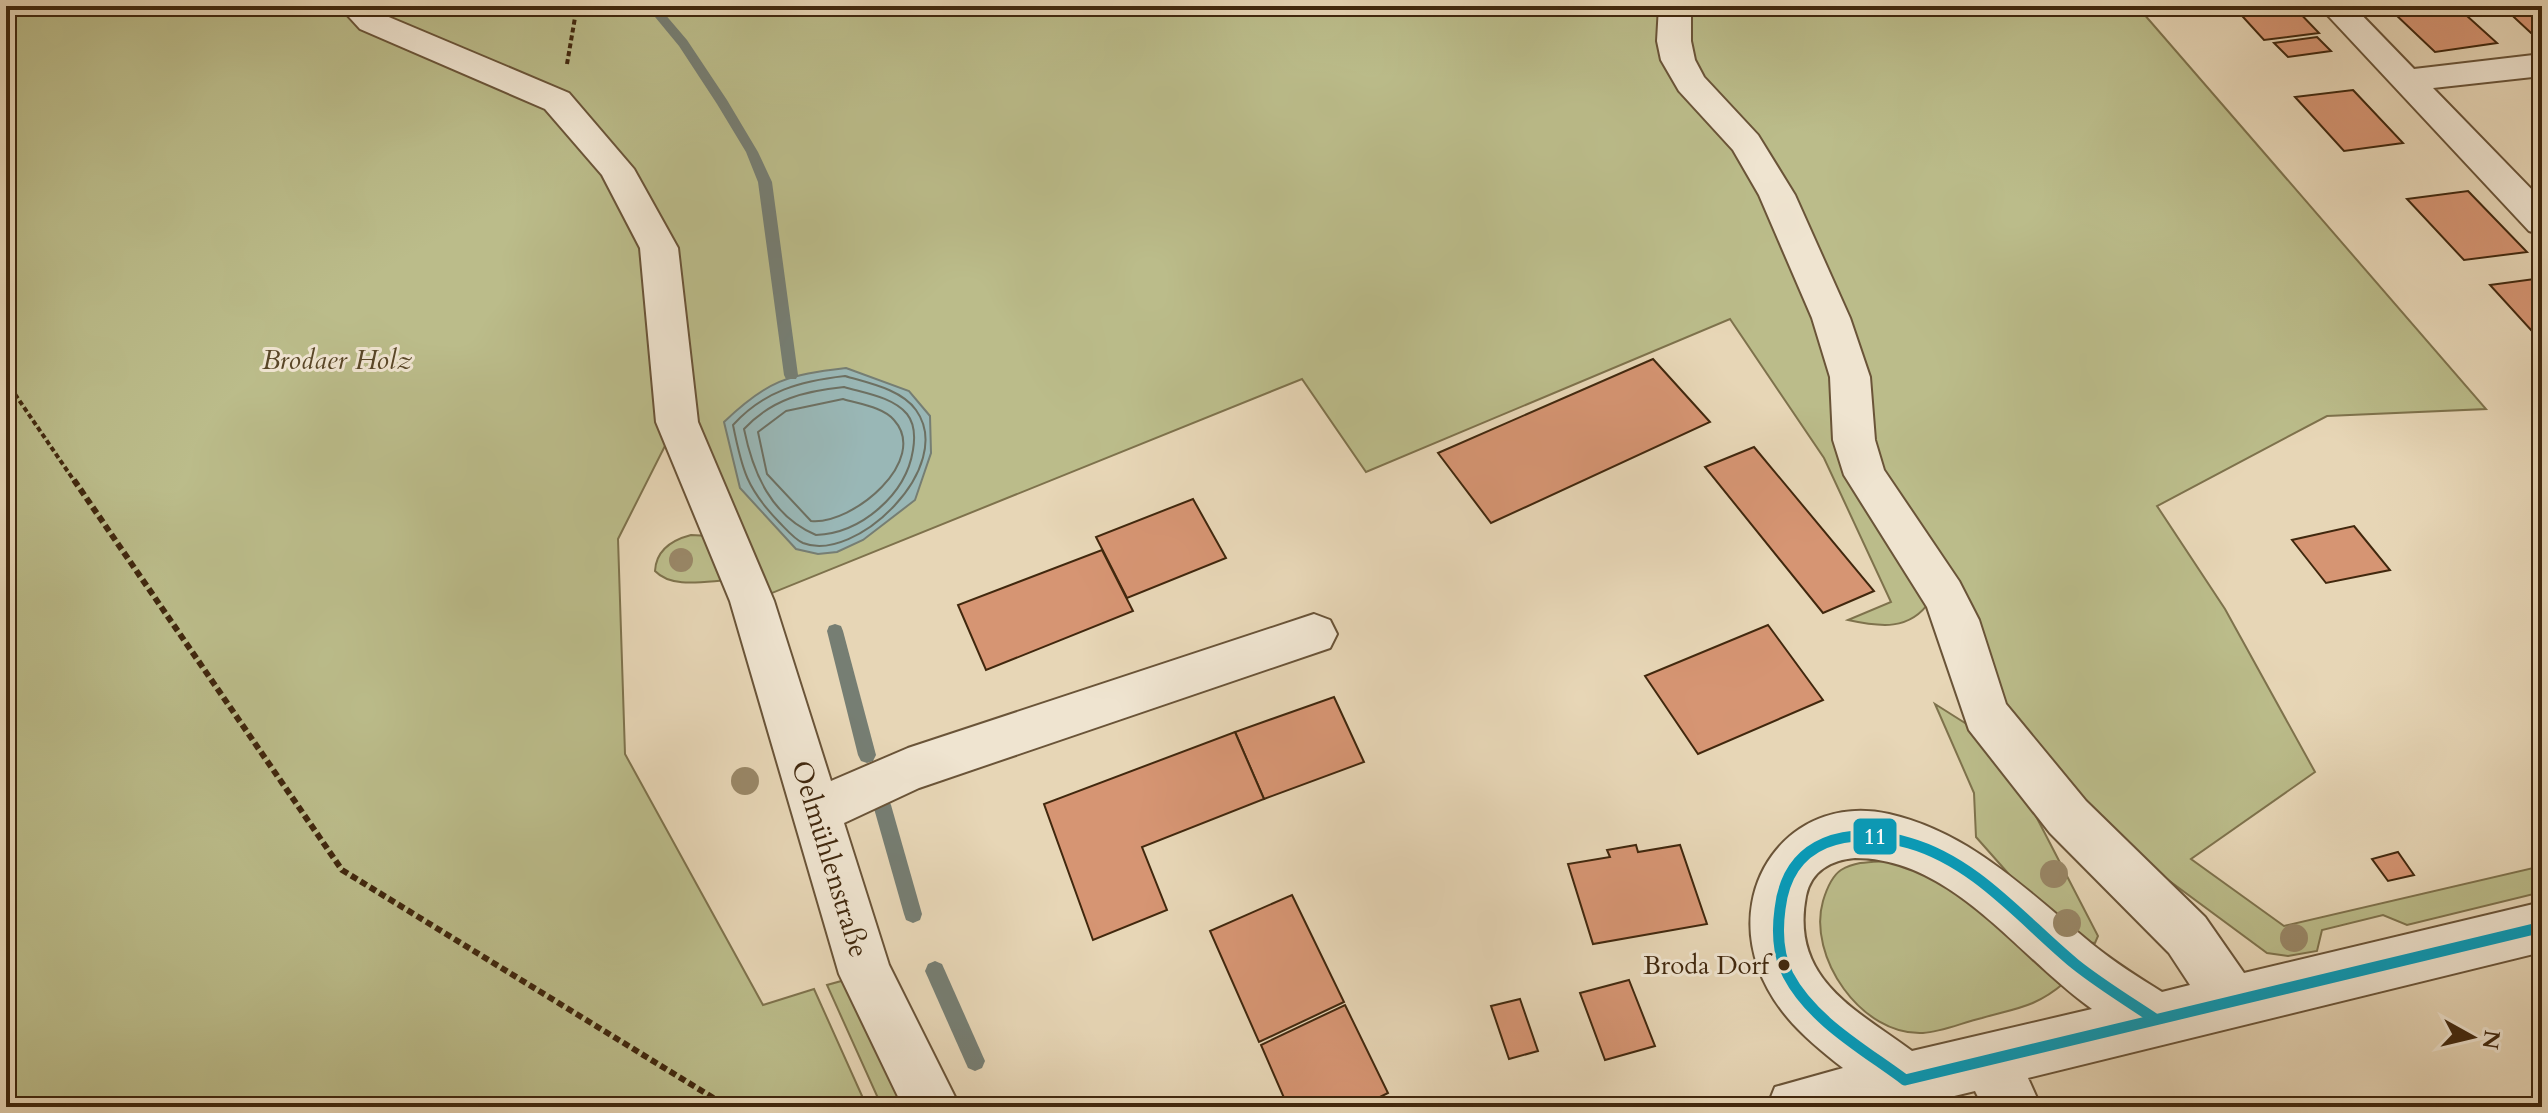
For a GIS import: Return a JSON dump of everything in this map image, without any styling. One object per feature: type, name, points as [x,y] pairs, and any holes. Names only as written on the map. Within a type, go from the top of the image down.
[{"type":"street","points":[[355,6],[372,22],[517,81],[557,101]]},
{"type":"street","points":[[1675,6],[1674,41],[1678,60],[1691,83],[1746,143],[1777,195],[1831,318],[1850,377],[1854,440],[1865,475],[1943,594],[1956,620],[1986,715],[2068,817],[2187,935],[2232,1002]]},
{"type":"street","points":[[2335,6],[2542,222]]},
{"type":"street","points":[[2409,80],[2542,65]]},
{"type":"street","name":"Oelmühlenstraße","points":[[557,101],[616,169],[659,248],[677,422],[752,601],[865,974],[932,1107]]},
{"type":"street","points":[[816,811],[908,770],[1314,634]]},
{"type":"street","points":[[1905,1080],[1827,1018],[1790,979],[1777,935],[1780,892],[1804,852],[1844,834],[1888,837],[1939,856],[1977,881],[2068,959],[2155,1019]]},
{"type":"street","points":[[1795,1107],[1905,1080],[2001,1084],[2155,1019],[2542,927]]},
{"type":"path","points":[[557,101],[574,38],[577,6]]},
{"type":"path","points":[[6,381],[342,870],[728,1107]]},
{"type":"green space","name":"Brodaer Holz","points":[[6,6],[1665,6],[1768,200],[1930,601],[1922,611],[1904,622],[1883,625],[1848,620],[1891,602],[1824,458],[1730,319],[1366,472],[1302,379],[762,597],[677,422],[618,539],[625,754],[763,1005],[814,989],[867,1107],[6,1107]]},
{"type":"green space","points":[[1688,6],[2137,6],[2486,409],[2327,416],[2157,506],[2225,609],[2315,772],[2191,859],[2284,926],[2542,866],[2542,892],[2407,925],[2383,915],[2322,930],[2317,951],[2288,956],[2267,953],[2114,840],[2035,759],[1880,475],[1863,380],[1688,59]]},
{"type":"green space","points":[[691,535],[710,536],[730,580],[680,582],[662,577],[655,571],[658,557],[666,547]]},
{"type":"green space","points":[[1935,704],[1976,730],[2010,766],[2098,936],[2095,943],[2084,942],[2052,923],[1976,837],[1974,793]]},
{"type":"green space","points":[[1888,861],[1937,880],[1960,894],[2064,983],[2026,1006],[1938,1031],[1900,1030],[1879,1021],[1860,1007],[1831,968],[1820,923],[1824,897],[1838,873],[1858,863]]},
{"type":"green space","points":[[845,980],[911,1107],[882,1107],[827,985]]},
{"type":"water","points":[[846,368],[909,391],[930,416],[931,453],[915,500],[863,540],[837,552],[818,554],[796,549],[740,488],[724,422],[753,397],[779,382],[808,373]]},
{"type":"building","points":[[2233,6],[2293,6],[2319,33],[2264,40]]},
{"type":"building","points":[[2456,6],[2497,43],[2435,52],[2395,14]]},
{"type":"building","points":[[2502,6],[2542,6],[2542,32],[2531,33]]},
{"type":"building","points":[[2317,37],[2331,51],[2288,57],[2274,43]]},
{"type":"building","points":[[2353,90],[2403,143],[2344,151],[2295,97]]},
{"type":"building","points":[[2468,191],[2527,252],[2464,260],[2407,199]]},
{"type":"building","points":[[2542,278],[2542,342],[2490,285]]},
{"type":"building","points":[[1653,359],[1710,422],[1491,523],[1438,453]]},
{"type":"building","points":[[1754,447],[1874,591],[1823,613],[1705,467]]},
{"type":"building","points":[[1193,499],[1226,558],[1127,598],[1096,537]]},
{"type":"building","points":[[2354,526],[2390,570],[2326,583],[2292,540]]},
{"type":"building","points":[[1102,550],[1133,611],[986,670],[958,605]]},
{"type":"building","points":[[1768,625],[1823,700],[1698,754],[1645,676]]},
{"type":"building","points":[[1334,697],[1364,762],[1264,799],[1235,732]]},
{"type":"building","points":[[1235,732],[1264,799],[1142,847],[1167,910],[1093,940],[1044,804]]},
{"type":"building","points":[[1636,845],[1638,852],[1680,845],[1707,924],[1593,944],[1568,864],[1610,857],[1607,850]]},
{"type":"building","points":[[2398,852],[2414,875],[2388,881],[2372,859]]},
{"type":"building","points":[[1292,895],[1344,1002],[1259,1042],[1210,931]]},
{"type":"building","points":[[1629,980],[1655,1046],[1605,1060],[1580,993]]},
{"type":"building","points":[[1520,999],[1538,1051],[1509,1059],[1491,1006]]},
{"type":"building","points":[[1345,1005],[1388,1093],[1360,1107],[1288,1107],[1261,1045]]},
{"type":"waterway","points":[[652,6],[683,43],[723,103],[752,152],[765,182],[791,375]]},
{"type":"waterway","points":[[835,631],[867,755]]},
{"type":"waterway","points":[[882,805],[913,914]]},
{"type":"waterway","points":[[935,971],[975,1061]]},
{"type":"transit line","name":"11","points":[[2155,1019],[2075,964],[1978,879],[1910,843],[1861,835],[1838,838],[1819,845],[1802,857],[1790,873],[1781,895],[1778,923],[1780,946],[1785,968],[1792,981],[1829,1023],[1905,1080],[2542,927]]},
{"type":"place","name":"Broda Dorf","points":[[1784,965]]}]
